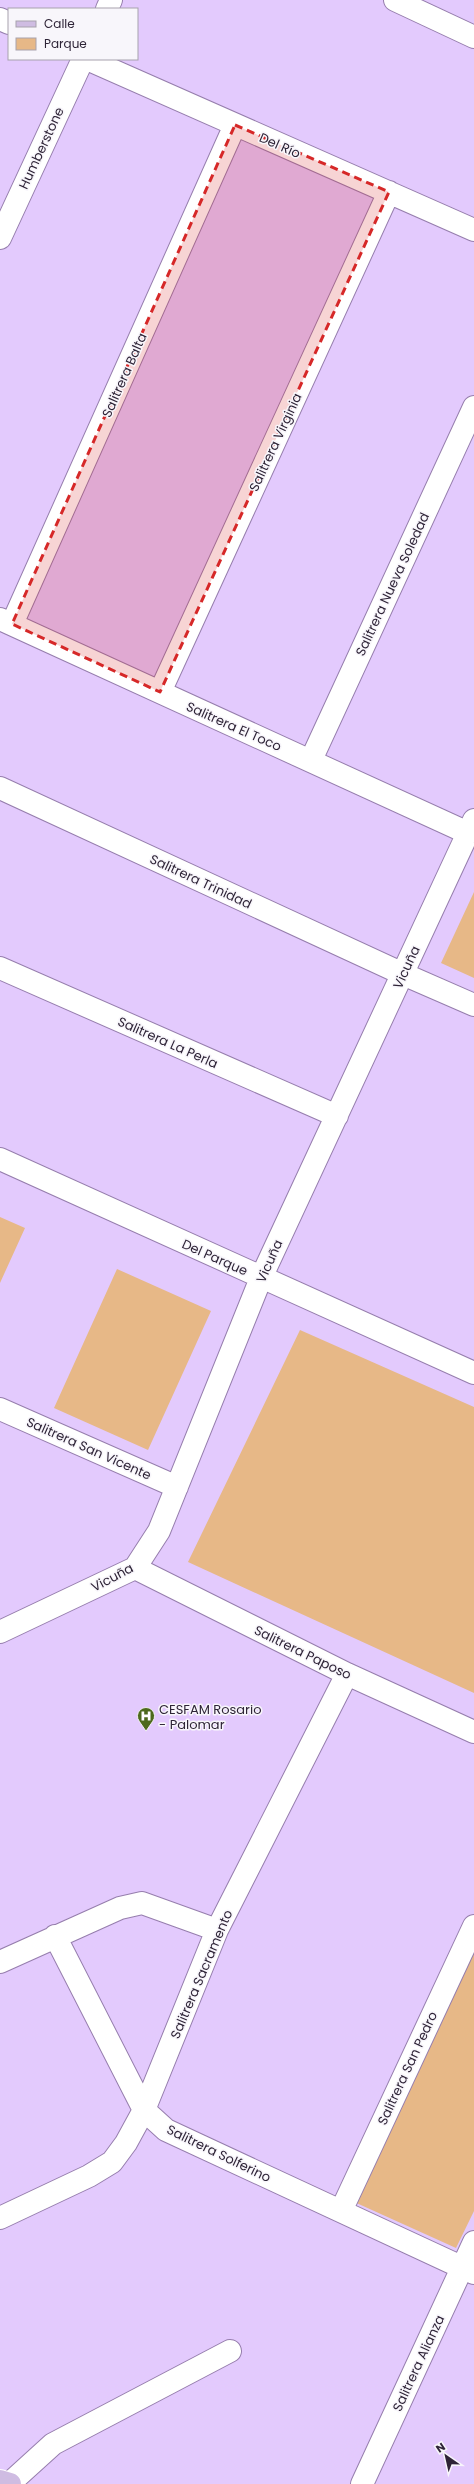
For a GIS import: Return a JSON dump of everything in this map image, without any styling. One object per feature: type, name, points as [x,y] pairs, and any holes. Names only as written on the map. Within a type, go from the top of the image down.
[{"type":"main road","points":[[0,2481],[10,2484]]},
{"type":"street","points":[[394,0],[474,37]]},
{"type":"street","name":"Humberstone","points":[[0,238],[83,60]]},
{"type":"street","name":"Del Río","points":[[89,60],[474,230]]},
{"type":"street","name":"Salitrera Balta","points":[[6,622],[235,125]]},
{"type":"street","name":"Salitrera Virginia","points":[[160,692],[389,192]]},
{"type":"street","name":"Salitrera Nueva Soledad","points":[[311,760],[474,407]]},
{"type":"street","name":"Salitrera El Toco","points":[[6,622],[311,760],[471,826]]},
{"type":"street","name":"Salitrera Trinidad","points":[[0,788],[402,974],[474,1005]]},
{"type":"street","name":"Vicuña","points":[[0,1632],[135,1568],[160,1531],[261,1278],[471,826]]},
{"type":"street","name":"Salitrera La Perla","points":[[0,968],[337,1116]]},
{"type":"street","name":"Del Parque","points":[[0,1159],[474,1373]]},
{"type":"street","name":"Salitrera San Vicente","points":[[0,1409],[177,1487]]},
{"type":"street","name":"Salitrera Paposo","points":[[135,1568],[347,1674],[474,1732]]},
{"type":"street","name":"Salitrera Sacramento","points":[[0,2218],[89,2176],[112,2162],[126,2143],[144,2110],[217,1930],[347,1674]]},
{"type":"street","points":[[0,1962],[120,1908],[142,1903],[217,1930]]},
{"type":"street","name":"Salitrera San Pedro","points":[[341,2211],[474,1926]]},
{"type":"street","name":"Salitrera Solferino","points":[[55,1936],[144,2110],[166,2130],[468,2270]]},
{"type":"street","name":"Salitrera Alianza","points":[[362,2484],[468,2270],[474,2242]]},
{"type":"street","points":[[10,2484],[53,2444],[230,2351]]},
{"type":"highlighted area","points":[[235,125],[389,192],[160,692],[12,624]]},
{"type":"green space","points":[[474,892],[474,978],[441,963]]},
{"type":"green space","points":[[0,1217],[25,1228],[0,1283]]},
{"type":"green space","points":[[117,1269],[211,1311],[148,1450],[54,1408]]},
{"type":"green space","points":[[300,1330],[474,1407],[474,1693],[188,1562]]},
{"type":"green space","points":[[474,1949],[474,2211],[456,2248],[352,2201]]},
{"type":"place","name":"CESFAM Rosario - Palomar","points":[[146,1731]]}]
